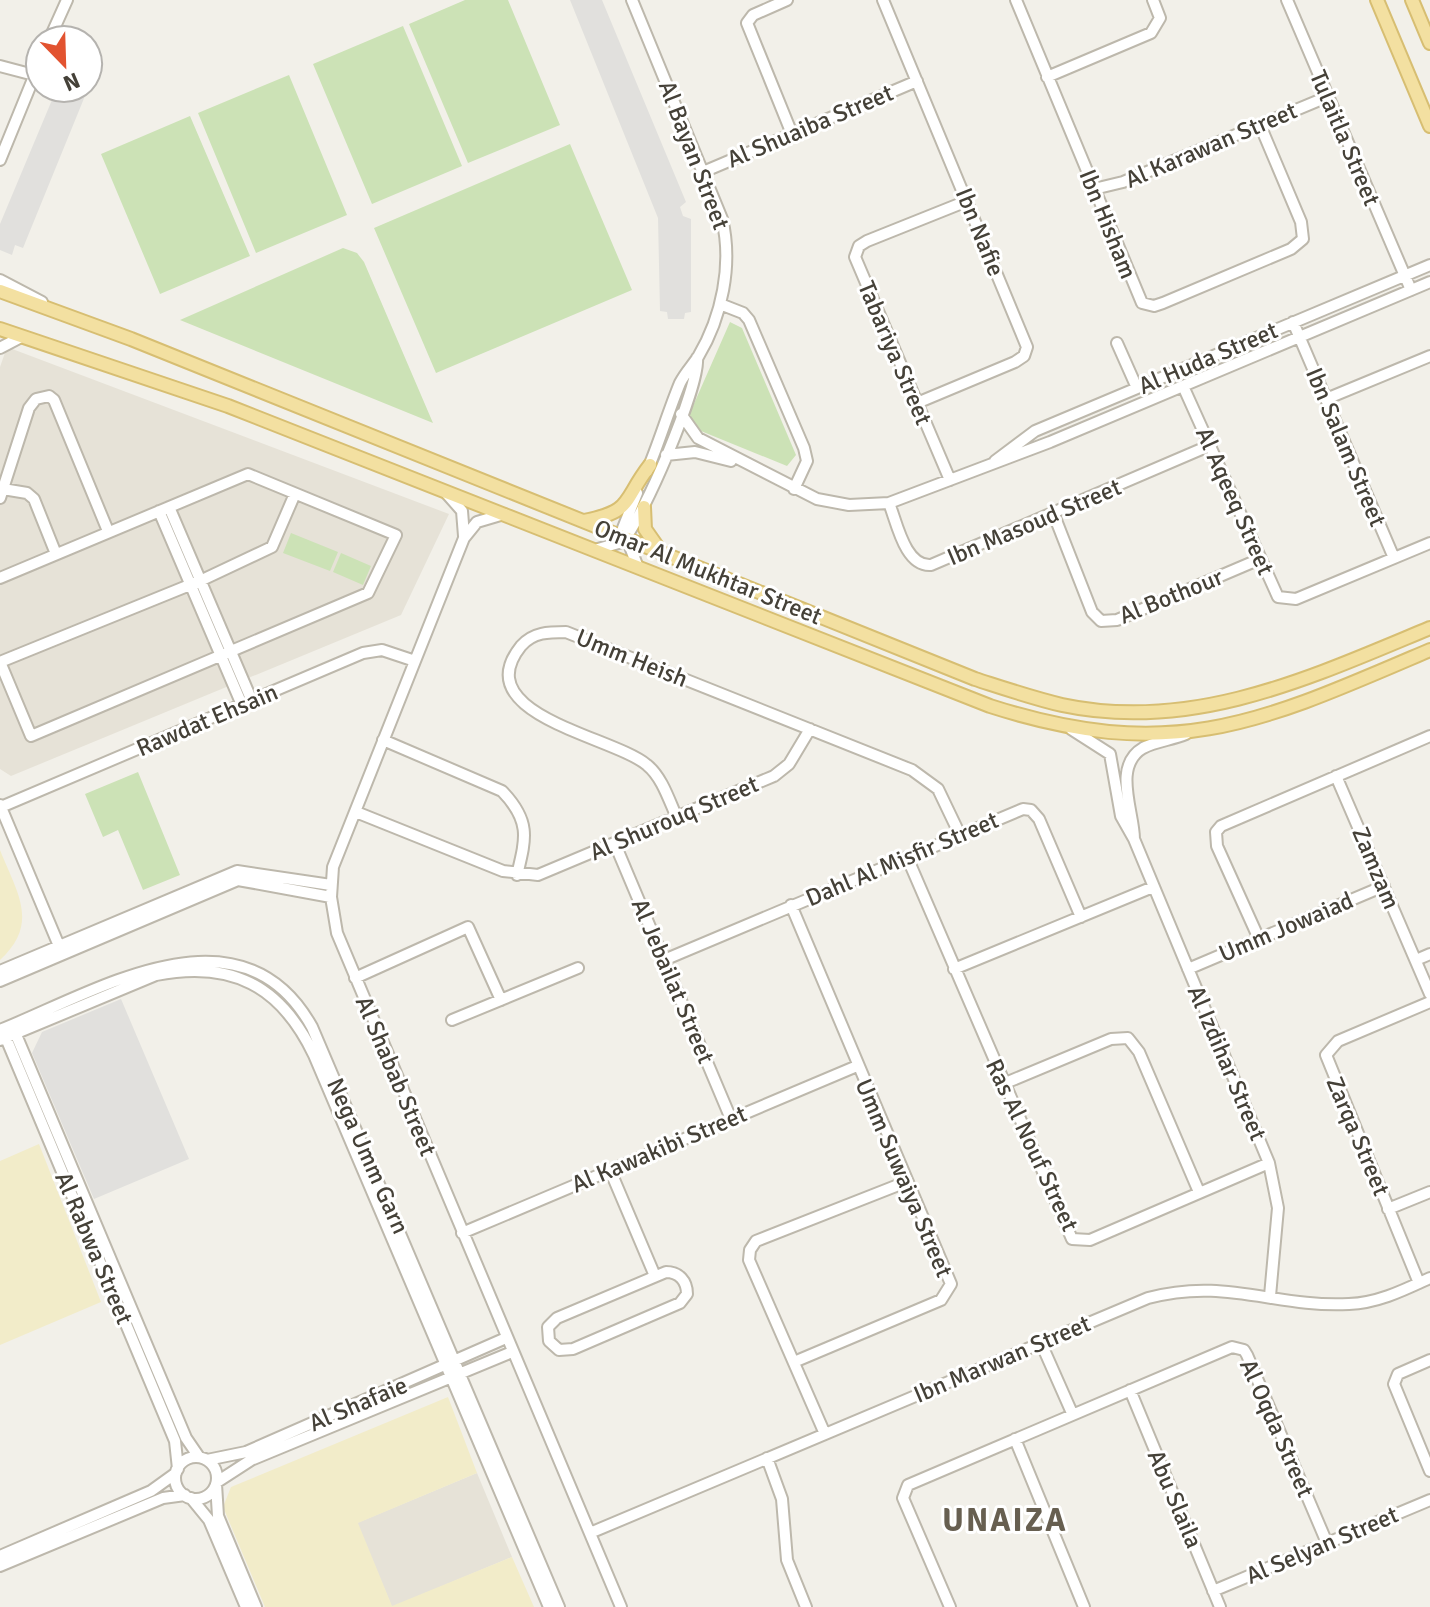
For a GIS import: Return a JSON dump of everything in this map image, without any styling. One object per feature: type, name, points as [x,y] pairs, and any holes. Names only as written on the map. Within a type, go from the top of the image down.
[{"type":"main road","points":[[1377,0],[1430,126]]},
{"type":"main road","points":[[1412,0],[1430,42]]},
{"type":"main road","name":"Omar Al Mukhtar Street","points":[[0,291],[975,679],[1052,702],[1109,711],[1174,711],[1231,702],[1300,681],[1430,628]]},
{"type":"main road","name":"Omar Al Mukhtar Street","points":[[0,329],[228,406],[598,549],[990,706],[1071,729],[1120,734],[1186,734],[1219,730],[1278,713],[1430,650]]},
{"type":"main road","points":[[582,521],[610,516],[623,508],[650,465]]},
{"type":"main road","points":[[644,507],[646,533],[654,545],[668,555]]},
{"type":"street","points":[[56,24],[67,0]]},
{"type":"street","name":"Al Bayan Street","points":[[626,538],[623,525],[650,465],[681,382],[697,358],[720,304],[727,275],[726,233],[632,0]]},
{"type":"street","points":[[787,0],[753,15],[747,23],[792,134]]},
{"type":"street","name":"Ibn Nafie","points":[[883,0],[1026,340],[1027,352],[1015,362],[917,403]]},
{"type":"street","name":"Ibn Hisham","points":[[1016,0],[1138,297],[1148,306],[1163,303],[1291,249],[1303,239],[1301,222],[1260,125]]},
{"type":"street","points":[[1047,77],[1151,33],[1160,18],[1153,0]]},
{"type":"street","name":"Tulaitla Street","points":[[1287,0],[1411,290]]},
{"type":"street","points":[[1419,0],[1430,42]]},
{"type":"street","points":[[0,66],[24,72]]},
{"type":"street","name":"Al Shuaiba Street","points":[[703,172],[917,81]]},
{"type":"street","name":"Al Karawan Street","points":[[1094,189],[1123,182],[1327,97]]},
{"type":"street","points":[[0,160],[24,100]]},
{"type":"street","name":"Tabariya Street","points":[[950,480],[857,264],[855,252],[867,241],[967,201]]},
{"type":"street","name":"Al Huda Street","points":[[994,462],[1025,436],[1430,265]]},
{"type":"street","points":[[0,280],[61,313]]},
{"type":"street","name":"Al Huda Street","points":[[681,414],[698,438],[794,489],[833,503],[889,503],[1071,433],[1430,282]]},
{"type":"street","points":[[720,304],[743,313],[749,320],[807,454],[794,489]]},
{"type":"street","name":"Ibn Salam Street","points":[[1293,322],[1394,558]]},
{"type":"street","points":[[0,348],[21,337]]},
{"type":"street","points":[[1117,343],[1137,388]]},
{"type":"street","points":[[1326,399],[1430,356]]},
{"type":"street","name":"Al Bayan Street","points":[[626,538],[644,507],[666,455],[696,376],[697,358]]},
{"type":"street","name":"Al Aqeeq Street","points":[[1183,386],[1274,592],[1289,601],[1430,543]]},
{"type":"street","points":[[56,554],[34,499],[27,493],[1,494],[29,408],[36,399],[49,396],[54,400],[108,531]]},
{"type":"street","points":[[1065,419],[1071,433]]},
{"type":"street","name":"Ibn Masoud Street","points":[[889,503],[911,557],[924,566],[1054,515],[1211,445]]},
{"type":"street","name":"Al Huda Street","points":[[666,455],[695,452],[745,464]]},
{"type":"street","points":[[0,578],[248,474],[294,496],[396,535],[368,593],[31,736],[0,662],[197,582],[272,547],[294,496]]},
{"type":"street","points":[[440,488],[455,499],[462,511],[464,538]]},
{"type":"street","points":[[164,509],[247,703]]},
{"type":"street","points":[[464,538],[477,522],[509,514]]},
{"type":"street","name":"Al Bothour","points":[[1054,515],[1092,612],[1101,621],[1117,620],[1260,559]]},
{"type":"street","name":"Al Shabab Street","points":[[464,538],[333,867],[331,897],[334,925],[621,1607]]},
{"type":"street","points":[[598,549],[613,547],[626,538],[637,565]]},
{"type":"street","name":"Umm Heish","points":[[677,818],[658,776],[638,758],[533,714],[519,701],[511,671],[515,656],[531,637],[546,632],[566,632],[924,778],[941,793],[960,835]]},
{"type":"street","name":"Rawdat Ehsain","points":[[0,806],[363,653],[382,650],[415,661]]},
{"type":"street","name":"Al Shurouq Street","points":[[517,875],[548,872],[774,776],[789,764],[810,729]]},
{"type":"street","name":"Al Izdihar Street","points":[[1071,729],[1110,754],[1121,816],[1134,839],[1269,1163],[1278,1208],[1270,1296]]},
{"type":"street","name":"Al Izdihar Street","points":[[1134,839],[1126,788],[1128,766],[1144,748],[1186,734]]},
{"type":"street","points":[[1259,939],[1217,846],[1216,832],[1228,821],[1430,736]]},
{"type":"street","points":[[356,812],[517,875],[526,836],[520,815],[509,798],[494,785],[383,740]]},
{"type":"street","name":"Zamzam","points":[[1336,776],[1430,994]]},
{"type":"street","points":[[0,806],[61,951]]},
{"type":"street","name":"Dahl Al Misfir Street","points":[[664,960],[1018,810],[1031,810],[1039,819],[1081,917]]},
{"type":"street","name":"Al Jebailat Street","points":[[615,844],[731,1119]]},
{"type":"street","name":"Ras Al Nouf Street","points":[[907,857],[1072,1239],[1090,1240],[1269,1163]]},
{"type":"street","points":[[0,981],[237,871],[331,885]]},
{"type":"street","points":[[0,971],[61,951],[238,880],[331,897]]},
{"type":"street","name":"Umm Jowaiad","points":[[1188,969],[1384,886]]},
{"type":"street","points":[[954,969],[1153,887]]},
{"type":"street","name":"Umm Suwaiya Street","points":[[791,905],[950,1281],[948,1293],[934,1303],[794,1362]]},
{"type":"street","points":[[355,978],[468,927],[501,1000]]},
{"type":"street","points":[[1416,960],[1430,954]]},
{"type":"street","name":"Nega Umm Garn","points":[[6,1032],[137,973],[177,962],[218,962],[255,974],[279,988],[312,1027],[462,1373],[559,1607]]},
{"type":"street","points":[[452,1020],[578,968]]},
{"type":"street","name":"Nega Umm Garn","points":[[6,1032],[156,975],[182,971],[228,974],[271,995],[302,1029],[549,1607]]},
{"type":"street","name":"Zarqa Street","points":[[1419,1283],[1326,1055],[1338,1041],[1430,1002]]},
{"type":"street","name":"Al Rabwa Street","points":[[6,1032],[186,1438],[203,1458]]},
{"type":"street","name":"Al Rabwa Street","points":[[6,1032],[175,1441],[177,1471]]},
{"type":"street","points":[[1003,1084],[1111,1039],[1128,1038],[1139,1052],[1199,1192]]},
{"type":"street","name":"Al Kawakibi Street","points":[[462,1233],[857,1066]]},
{"type":"street","points":[[610,1170],[655,1276]]},
{"type":"street","points":[[825,1434],[749,1260],[752,1245],[906,1182]]},
{"type":"street","points":[[1388,1209],[1430,1192]]},
{"type":"street","points":[[671,1272],[681,1276],[687,1289],[680,1303],[573,1349],[559,1350],[549,1341],[548,1327],[557,1318],[655,1276],[671,1272]]},
{"type":"street","name":"Ibn Marwan Street","points":[[590,1533],[1148,1298],[1198,1288],[1349,1304],[1389,1296],[1430,1278]]},
{"type":"street","name":"Al Shafaie","points":[[216,1483],[251,1460],[448,1371],[456,1360],[506,1338]]},
{"type":"street","points":[[1041,1343],[1072,1413]]},
{"type":"street","name":"Al Oqda Street","points":[[950,1607],[902,1494],[916,1480],[1232,1347],[1244,1350],[1327,1543]]},
{"type":"street","name":"Al Shafaie","points":[[203,1458],[246,1452],[448,1371],[462,1373],[512,1352]]},
{"type":"street","points":[[1430,1360],[1398,1374],[1394,1384],[1430,1471]]},
{"type":"street","name":"Abu Slaila","points":[[1130,1390],[1220,1607]]},
{"type":"street","points":[[1015,1439],[1084,1607]]},
{"type":"street","points":[[0,1556],[151,1491],[187,1459],[203,1458],[215,1469],[218,1516],[256,1607]]},
{"type":"street","points":[[767,1458],[782,1499],[787,1560],[806,1607]]},
{"type":"street","points":[[177,1471],[177,1485],[209,1520],[246,1607]]},
{"type":"street","points":[[0,1566],[163,1498],[203,1497],[216,1483]]},
{"type":"street","name":"Al Selyan Street","points":[[1213,1591],[1430,1500]]},
{"type":"shaded area","points":[[570,0],[602,0],[686,202],[680,207],[683,216],[691,219],[691,312],[685,313],[684,319],[668,319],[667,312],[660,311],[658,218]]},
{"type":"shaded area","points":[[50,104],[82,104],[23,248],[15,245],[12,255],[0,250],[0,224]]},
{"type":"shaded area","points":[[7,347],[449,514],[401,615],[11,776],[0,769],[0,367]]},
{"type":"shaded area","points":[[121,999],[189,1159],[94,1199],[32,1053],[42,1032]]},
{"type":"shaded area","points":[[477,1473],[512,1557],[392,1607],[357,1523]]},
{"type":"green space","points":[[465,0],[508,0],[560,125],[468,163],[409,24]]},
{"type":"green space","points":[[403,26],[462,166],[372,204],[313,64]]},
{"type":"green space","points":[[289,75],[347,215],[256,253],[198,113]]},
{"type":"green space","points":[[190,116],[250,256],[160,294],[101,154]]},
{"type":"green space","points":[[570,144],[632,290],[436,373],[374,228]]},
{"type":"green space","points":[[343,248],[357,253],[364,262],[433,423],[180,320]]},
{"type":"green space","points":[[730,322],[742,328],[796,455],[787,466],[696,429],[689,415]]},
{"type":"green space","points":[[291,533],[338,552],[330,571],[283,553]]},
{"type":"green space","points":[[341,553],[371,566],[363,585],[333,572]]},
{"type":"green space","points":[[138,772],[180,875],[143,890],[118,830],[103,837],[85,794]]},
{"type":"sand","points":[[0,850],[18,894],[22,920],[12,946],[0,960]]},
{"type":"sand","points":[[39,1144],[101,1302],[0,1345],[0,1161]]},
{"type":"sand","points":[[448,1397],[477,1473],[358,1523],[392,1606],[512,1557],[534,1607],[265,1607],[223,1507],[231,1487]]},
{"type":"district","name":"UNAIZA","points":[[1005,1520]]}]
